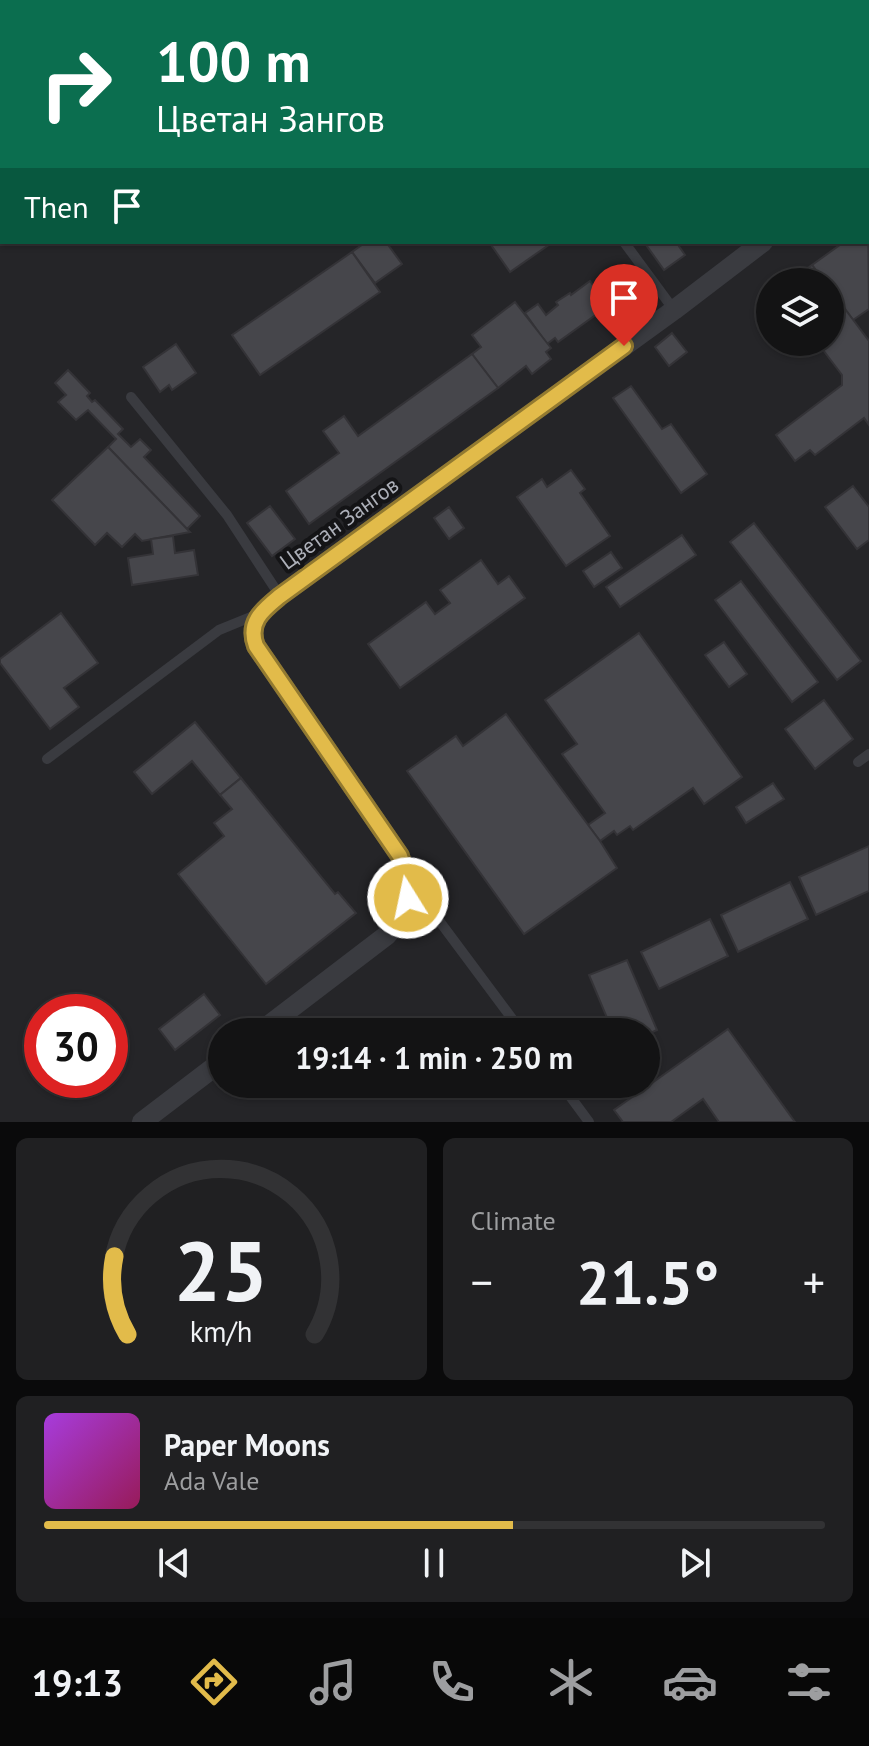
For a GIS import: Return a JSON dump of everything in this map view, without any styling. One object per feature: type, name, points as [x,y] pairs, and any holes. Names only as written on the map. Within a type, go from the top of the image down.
[{"type":"street","name":"Цветан Зангов","points":[[260,614],[280,596],[760,244]]},
{"type":"street","points":[[260,614],[254,632],[256,646],[400,856],[407,878],[408,898],[400,920],[387,935],[278,1018]]},
{"type":"street","points":[[142,1122],[208,1072]]},
{"type":"lane","points":[[625,244],[674,310]]},
{"type":"lane","points":[[131,397],[227,515],[280,596]]},
{"type":"lane","points":[[47,759],[219,630],[260,614]]},
{"type":"lane","points":[[858,762],[869,754]]},
{"type":"lane","points":[[407,878],[512,1018]]},
{"type":"lane","points":[[571,1098],[589,1122]]},
{"type":"shaded area","points":[[0,244],[869,244],[869,1122],[0,1122]]},
{"type":"building","points":[[363,244],[387,244],[402,264],[375,283],[352,252]]},
{"type":"building","points":[[490,244],[550,244],[510,272]]},
{"type":"building","points":[[645,244],[677,244],[685,255],[664,270]]},
{"type":"building","points":[[841,244],[868,244],[869,309],[853,320],[844,308],[844,268],[814,268],[812,265]]},
{"type":"building","points":[[352,252],[380,292],[260,375],[232,335]]},
{"type":"building","points":[[590,281],[608,306],[558,342],[555,338],[547,344],[525,313],[538,304],[546,315],[558,305],[556,302]]},
{"type":"building","points":[[515,302],[551,348],[546,352],[551,359],[532,374],[526,366],[498,388],[472,354],[481,347],[472,335]]},
{"type":"building","points":[[844,308],[869,341],[869,425],[864,418],[815,455],[810,450],[795,461],[776,435],[842,385],[842,375],[828,356],[844,356]]},
{"type":"building","points":[[672,333],[687,352],[669,366],[655,347]]},
{"type":"building","points":[[176,344],[196,373],[172,390],[169,385],[160,392],[143,367]]},
{"type":"building","points":[[472,354],[498,388],[309,524],[286,491],[339,453],[323,431],[344,416],[358,436]]},
{"type":"building","points":[[68,370],[90,393],[87,396],[92,402],[95,400],[123,429],[118,434],[131,447],[140,439],[151,450],[144,457],[200,516],[187,529],[108,447],[116,439],[88,410],[76,420],[58,402],[66,395],[55,383]]},
{"type":"building","points":[[631,386],[662,429],[671,424],[707,474],[681,493],[613,398]]},
{"type":"building","points":[[108,447],[190,532],[142,541],[135,534],[122,547],[107,533],[95,545],[52,500]]},
{"type":"building","points":[[571,470],[585,489],[580,493],[610,536],[566,566],[517,497],[542,479],[547,487]]},
{"type":"building","points":[[853,486],[869,507],[869,540],[857,549],[825,507]]},
{"type":"building","points":[[270,506],[295,539],[272,556],[247,523]]},
{"type":"building","points":[[449,507],[464,528],[449,539],[434,518]]},
{"type":"building","points":[[754,523],[861,661],[837,680],[730,542]]},
{"type":"building","points":[[682,535],[696,555],[620,607],[606,587]]},
{"type":"building","points":[[173,536],[175,553],[194,550],[198,575],[132,585],[128,558],[153,554],[151,539]]},
{"type":"building","points":[[611,552],[622,568],[594,587],[583,571]]},
{"type":"building","points":[[481,560],[498,584],[509,576],[525,598],[400,688],[368,644],[426,602],[435,614],[450,603],[440,590]]},
{"type":"building","points":[[741,581],[818,682],[792,702],[715,600]]},
{"type":"building","points":[[61,613],[98,663],[64,688],[79,707],[50,729],[0,659]]},
{"type":"building","points":[[639,633],[742,777],[704,804],[693,788],[633,830],[630,826],[617,835],[614,831],[600,841],[588,825],[605,813],[562,754],[577,744],[545,700]]},
{"type":"building","points":[[724,642],[747,674],[729,687],[705,655]]},
{"type":"building","points":[[824,700],[853,739],[815,769],[785,729]]},
{"type":"building","points":[[506,714],[617,868],[524,934],[407,771],[456,736],[463,746]]},
{"type":"building","points":[[195,722],[241,778],[220,795],[192,761],[152,794],[134,772]]},
{"type":"building","points":[[241,778],[335,894],[338,892],[356,913],[266,984],[178,874],[224,836],[214,823],[232,809],[220,795]]},
{"type":"building","points":[[773,783],[784,799],[746,823],[736,807]]},
{"type":"building","points":[[869,846],[869,891],[816,915],[799,877]]},
{"type":"building","points":[[790,882],[808,919],[738,952],[721,915]]},
{"type":"building","points":[[710,919],[728,956],[659,989],[641,952]]},
{"type":"building","points":[[627,960],[652,1018],[607,1018],[589,975]]},
{"type":"building","points":[[204,994],[220,1015],[208,1018],[208,1024],[175,1050],[159,1029]]},
{"type":"building","points":[[728,1029],[795,1122],[719,1122],[703,1099],[671,1122],[623,1122],[614,1110],[631,1098],[660,1098],[660,1077]]},
{"type":"route","points":[[408,898],[407,878],[400,856],[256,646],[256,622],[260,614],[280,596],[624,346]]}]
